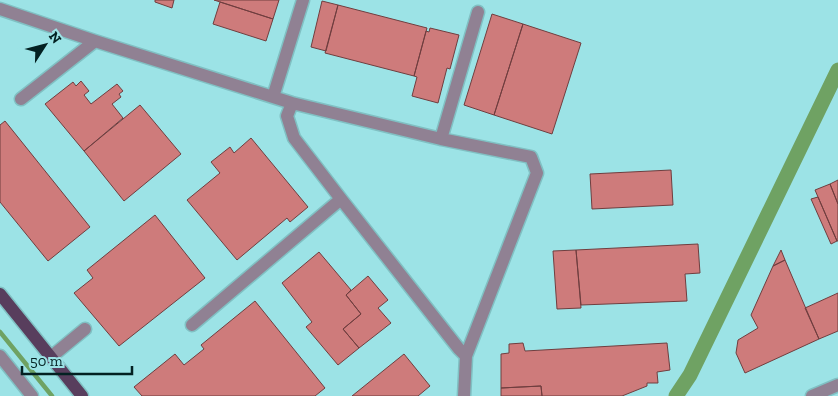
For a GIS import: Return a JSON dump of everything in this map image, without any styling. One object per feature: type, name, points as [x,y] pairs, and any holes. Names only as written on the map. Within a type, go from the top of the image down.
[{"type":"main road","points":[[0,294],[82,396]]},
{"type":"street","points":[[273,97],[303,0]]},
{"type":"street","points":[[0,9],[292,103],[440,139],[531,157],[537,173],[466,356],[464,396]]},
{"type":"street","points":[[440,139],[478,12]]},
{"type":"street","points":[[21,99],[95,41]]},
{"type":"street","points":[[292,103],[287,116],[294,138],[340,199],[466,356]]},
{"type":"street","points":[[192,325],[340,199]]},
{"type":"street","points":[[51,357],[85,329]]},
{"type":"street","points":[[0,356],[32,396]]},
{"type":"street","points":[[812,396],[838,385]]},
{"type":"building","points":[[155,0],[174,0],[172,8],[155,2]]},
{"type":"building","points":[[214,0],[279,0],[273,19]]},
{"type":"building","points":[[322,1],[338,5],[326,51],[311,47]]},
{"type":"building","points":[[220,2],[273,19],[266,41],[213,24]]},
{"type":"building","points":[[338,5],[427,28],[414,76],[325,53]]},
{"type":"building","points":[[492,14],[523,24],[494,115],[464,105]]},
{"type":"building","points":[[523,24],[581,43],[552,134],[494,115]]},
{"type":"building","points":[[430,28],[459,35],[450,69],[447,68],[438,103],[412,96],[417,77],[414,76],[426,31],[429,32]]},
{"type":"building","points":[[81,81],[89,91],[84,95],[91,104],[117,84],[123,91],[119,94],[121,97],[112,104],[123,118],[84,151],[45,104],[73,82],[76,86]]},
{"type":"building","points":[[140,105],[181,154],[124,201],[84,151]]},
{"type":"building","points":[[5,121],[90,227],[48,261],[0,202],[0,125]]},
{"type":"building","points":[[251,138],[308,207],[290,222],[287,218],[237,260],[187,200],[220,173],[211,162],[230,147],[234,153]]},
{"type":"building","points":[[671,170],[673,205],[592,209],[590,174]]},
{"type":"building","points":[[838,180],[838,204],[830,184]]},
{"type":"building","points":[[830,184],[838,204],[838,241],[815,190]]},
{"type":"building","points":[[818,197],[837,241],[831,244],[811,199]]},
{"type":"building","points":[[155,215],[205,278],[119,346],[74,293],[93,278],[87,270]]},
{"type":"building","points":[[698,244],[700,273],[685,274],[687,301],[581,305],[576,250]]},
{"type":"building","points":[[576,250],[581,308],[557,309],[553,251]]},
{"type":"building","points":[[781,250],[785,260],[773,266]]},
{"type":"building","points":[[319,252],[351,290],[346,295],[361,314],[343,329],[359,348],[338,365],[306,327],[312,322],[282,283]]},
{"type":"building","points":[[785,260],[819,339],[745,373],[736,353],[738,340],[758,328],[751,315],[773,266]]},
{"type":"building","points":[[368,276],[388,300],[378,308],[391,323],[359,348],[343,329],[361,314],[346,295]]},
{"type":"building","points":[[838,293],[838,331],[819,339],[805,308]]},
{"type":"building","points":[[255,301],[325,388],[315,396],[142,396],[134,387],[175,354],[184,365],[204,349],[201,345]]},
{"type":"building","points":[[523,343],[525,351],[667,343],[670,370],[657,372],[658,383],[647,383],[647,386],[622,396],[542,396],[541,386],[501,388],[501,354],[509,353],[509,344]]},
{"type":"building","points":[[404,354],[430,386],[418,396],[352,396]]},
{"type":"building","points":[[541,386],[542,396],[501,396],[501,388]]},
{"type":"waterway","points":[[676,396],[690,375],[838,70]]},
{"type":"waterway","points":[[0,332],[52,396]]}]
